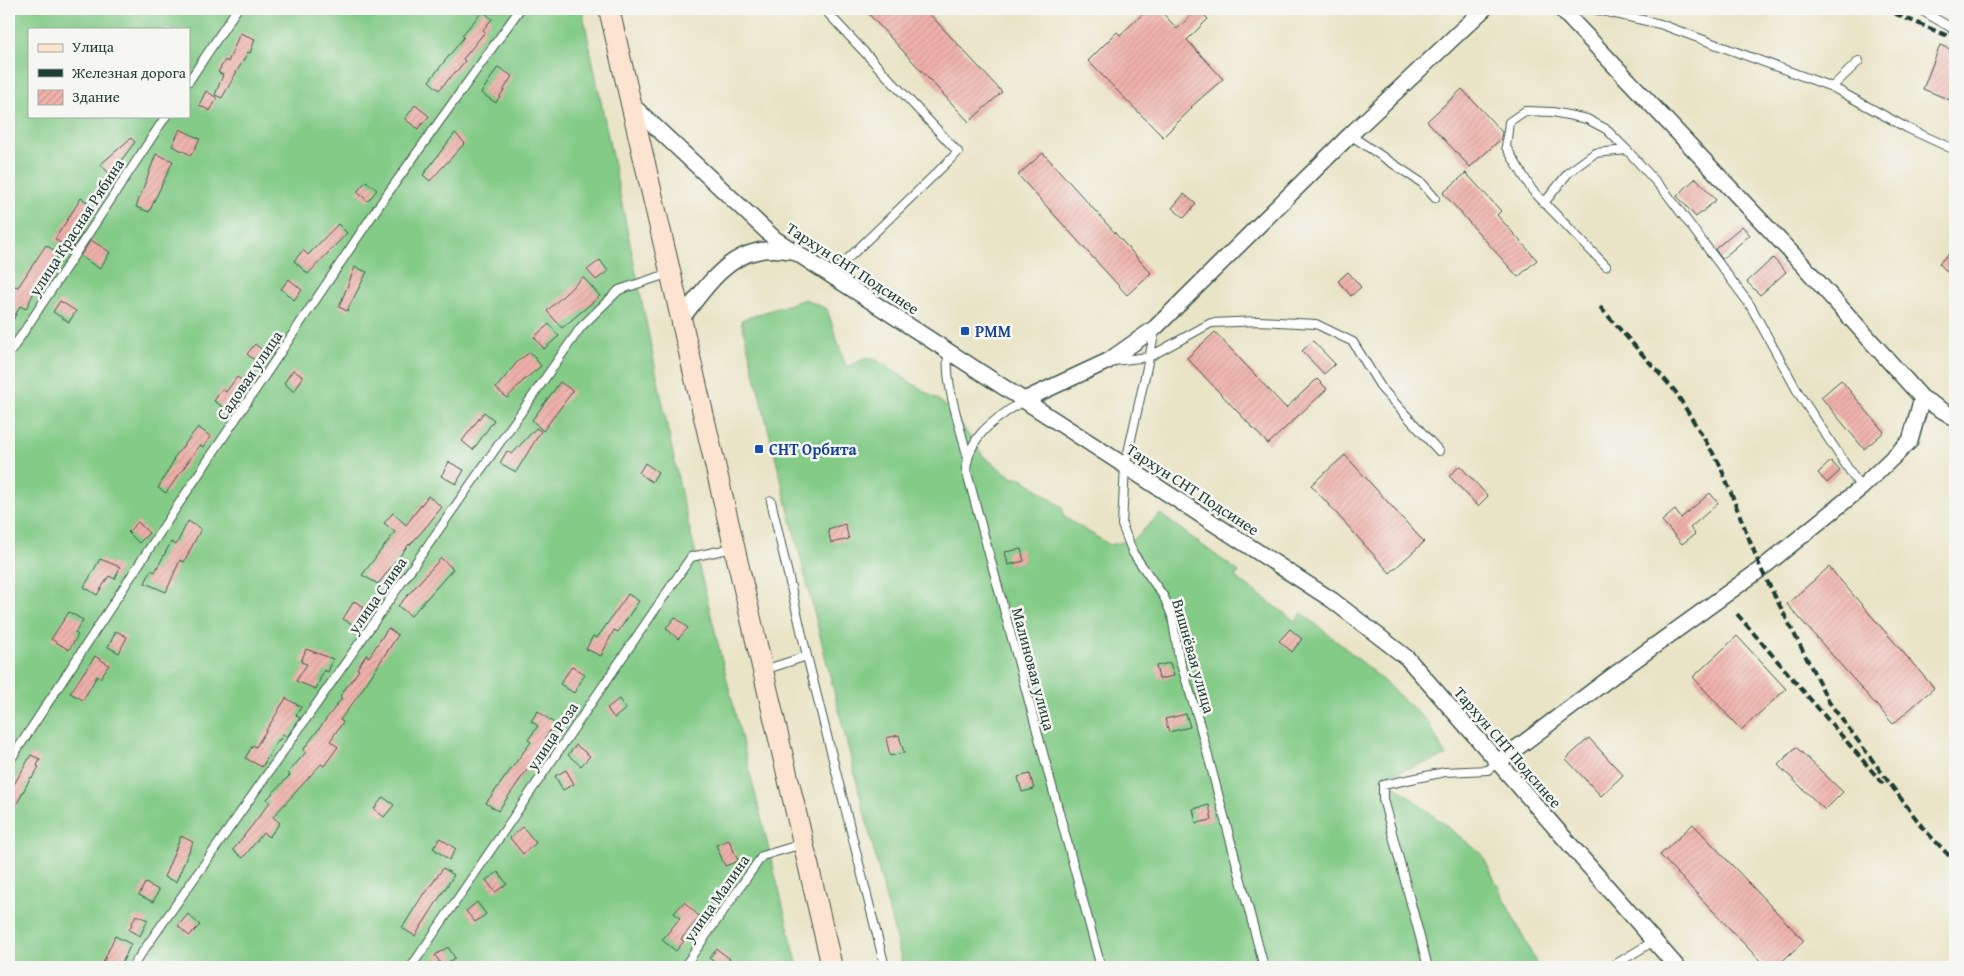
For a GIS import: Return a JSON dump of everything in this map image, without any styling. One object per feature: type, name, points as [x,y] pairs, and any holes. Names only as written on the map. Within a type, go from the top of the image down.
[{"type":"main road","points":[[609,9],[672,272],[832,967]]},
{"type":"street","points":[[1024,400],[1108,361],[1155,328],[1350,135],[1484,9]]},
{"type":"street","points":[[1561,9],[1801,263],[1922,398],[1955,418]]},
{"type":"street","name":"Тархун СНТ Подсинее","points":[[632,105],[775,239],[1332,600],[1407,658],[1677,967]]},
{"type":"street","points":[[682,318],[706,286],[730,263],[752,251],[774,248],[795,252]]},
{"type":"street","points":[[1498,762],[1614,675],[1761,569],[1861,488],[1910,441],[1922,398]]},
{"type":"lane","points":[[190,80],[237,9]]},
{"type":"lane","name":"Садовая улица","points":[[9,762],[176,508],[378,207],[520,9]]},
{"type":"lane","points":[[824,9],[958,152],[831,275]]},
{"type":"lane","points":[[1594,9],[1660,24],[1832,87],[1907,128],[1955,150]]},
{"type":"lane","points":[[1919,9],[1955,30]]},
{"type":"lane","points":[[1832,87],[1860,61]]},
{"type":"lane","points":[[1606,266],[1532,190],[1506,147],[1509,122],[1525,111],[1553,112],[1587,119],[1606,129],[1627,150],[1666,194],[1750,304],[1799,394],[1861,488]]},
{"type":"lane","name":"улица Красная Рябина","points":[[9,354],[165,118]]},
{"type":"lane","points":[[1350,135],[1422,183],[1435,198]]},
{"type":"lane","points":[[1544,203],[1569,172],[1595,153],[1627,150]]},
{"type":"lane","name":"улица Слива","points":[[132,967],[581,327],[618,290],[672,272]]},
{"type":"lane","points":[[1108,361],[1149,357],[1211,323],[1259,321],[1316,324],[1353,342],[1382,389],[1439,451]]},
{"type":"lane","name":"Вишнёвая улица","points":[[1155,328],[1125,466],[1122,518],[1124,531],[1133,553],[1164,597],[1172,616],[1179,658],[1198,718],[1264,967]]},
{"type":"lane","name":"Малиновая улица","points":[[948,352],[949,379],[968,455],[966,469],[1101,967]]},
{"type":"lane","points":[[968,455],[974,441],[992,421],[1024,400]]},
{"type":"lane","points":[[771,501],[807,656],[885,967]]},
{"type":"lane","name":"улица Роза","points":[[411,967],[691,558],[735,547]]},
{"type":"lane","points":[[763,670],[807,656]]},
{"type":"lane","points":[[1428,967],[1384,800],[1383,784],[1445,772],[1488,770],[1498,762]]},
{"type":"lane","name":"улица Малина","points":[[684,967],[762,856],[804,843]]},
{"type":"lane","points":[[1612,967],[1654,941]]},
{"type":"green space","points":[[9,9],[582,9],[682,498],[798,967],[9,967]]},
{"type":"green space","points":[[805,299],[827,309],[846,367],[864,359],[875,359],[941,402],[951,410],[984,457],[1013,478],[1022,478],[1062,507],[1064,517],[1110,545],[1134,539],[1160,514],[1239,572],[1235,577],[1295,621],[1302,613],[1367,666],[1427,721],[1446,756],[1388,775],[1398,788],[1482,854],[1538,967],[903,967],[741,320]]},
{"type":"building","points":[[864,9],[925,9],[1002,92],[969,122]]},
{"type":"building","points":[[1148,9],[1159,9],[1177,29],[1198,9],[1208,19],[1187,40],[1223,79],[1191,107],[1163,137],[1088,61],[1117,32],[1120,35]]},
{"type":"building","points":[[483,11],[492,19],[483,30],[485,32],[463,59],[465,61],[439,90],[429,81],[464,37],[462,35]]},
{"type":"building","points":[[240,33],[255,39],[250,53],[248,52],[222,98],[215,95],[223,75],[218,72],[225,60],[228,62]]},
{"type":"building","points":[[1940,45],[1955,51],[1955,102],[1923,89]]},
{"type":"building","points":[[498,67],[512,76],[496,103],[481,93]]},
{"type":"building","points":[[1462,89],[1502,132],[1501,139],[1470,167],[1427,121]]},
{"type":"building","points":[[206,91],[217,98],[210,111],[199,105]]},
{"type":"building","points":[[415,105],[429,116],[418,129],[405,119]]},
{"type":"building","points":[[180,129],[200,139],[191,155],[172,146]]},
{"type":"building","points":[[455,133],[465,143],[430,181],[423,175]]},
{"type":"building","points":[[131,138],[135,142],[110,175],[101,164]]},
{"type":"building","points":[[1043,153],[1151,273],[1127,295],[1018,175]]},
{"type":"building","points":[[156,154],[173,161],[149,212],[136,207]]},
{"type":"building","points":[[1466,173],[1501,211],[1497,215],[1537,260],[1518,277],[1443,193]]},
{"type":"building","points":[[1696,178],[1716,200],[1696,217],[1677,196]]},
{"type":"building","points":[[366,181],[377,190],[368,201],[357,192]]},
{"type":"building","points":[[1184,194],[1196,204],[1184,218],[1172,208]]},
{"type":"building","points":[[81,198],[92,205],[77,230],[82,234],[71,250],[55,239]]},
{"type":"building","points":[[338,224],[347,233],[308,274],[294,261],[303,250],[308,255]]},
{"type":"building","points":[[1742,226],[1750,235],[1722,259],[1715,249]]},
{"type":"building","points":[[91,240],[110,252],[100,269],[80,256]]},
{"type":"building","points":[[46,245],[59,254],[41,282],[39,281],[26,309],[20,306],[9,328],[9,298],[14,286],[18,287]]},
{"type":"building","points":[[1955,248],[1955,281],[1939,263]]},
{"type":"building","points":[[1773,258],[1786,272],[1760,295],[1747,282]]},
{"type":"building","points":[[600,260],[608,271],[596,280],[587,270]]},
{"type":"building","points":[[355,267],[367,272],[347,311],[339,307]]},
{"type":"building","points":[[1348,272],[1361,287],[1351,296],[1338,281]]},
{"type":"building","points":[[583,277],[600,296],[562,328],[547,311]]},
{"type":"building","points":[[289,279],[302,290],[294,300],[281,289]]},
{"type":"building","points":[[60,301],[76,311],[69,322],[53,312]]},
{"type":"building","points":[[549,324],[559,336],[544,349],[534,337]]},
{"type":"building","points":[[1215,332],[1286,408],[1317,379],[1327,389],[1268,444],[1187,358]]},
{"type":"building","points":[[1313,341],[1335,364],[1324,374],[1302,351]]},
{"type":"building","points":[[255,344],[270,356],[262,366],[247,354]]},
{"type":"building","points":[[530,352],[541,366],[507,398],[496,388],[519,360]]},
{"type":"building","points":[[293,370],[303,377],[294,392],[284,383]]},
{"type":"building","points":[[237,377],[247,384],[229,411],[214,401],[222,389],[226,392]]},
{"type":"building","points":[[1841,380],[1884,432],[1864,449],[1821,397]]},
{"type":"building","points":[[560,382],[573,391],[543,431],[532,420]]},
{"type":"building","points":[[484,412],[494,420],[473,450],[462,441]]},
{"type":"building","points":[[198,427],[211,437],[203,447],[200,445],[166,493],[158,488],[173,459]]},
{"type":"building","points":[[536,428],[541,431],[516,472],[500,463],[507,451],[512,454]]},
{"type":"building","points":[[1345,455],[1424,542],[1390,573],[1311,485]]},
{"type":"building","points":[[1831,461],[1840,471],[1827,483],[1818,473]]},
{"type":"building","points":[[449,462],[464,470],[456,484],[441,476]]},
{"type":"building","points":[[645,463],[658,472],[652,482],[639,473]]},
{"type":"building","points":[[1460,466],[1488,496],[1478,506],[1449,476]]},
{"type":"building","points":[[1710,493],[1718,503],[1690,528],[1695,534],[1682,544],[1662,521],[1675,510],[1681,518]]},
{"type":"building","points":[[428,496],[442,507],[425,528],[409,544],[378,584],[362,575],[395,532],[384,523],[393,513],[406,525]]},
{"type":"building","points":[[188,521],[201,529],[184,562],[180,560],[166,592],[145,583],[151,570],[155,572],[171,542],[176,545]]},
{"type":"building","points":[[138,522],[149,533],[139,543],[128,532]]},
{"type":"building","points":[[845,524],[849,539],[831,543],[828,529]]},
{"type":"building","points":[[1021,549],[1024,561],[1008,565],[1005,552]]},
{"type":"building","points":[[441,558],[453,569],[411,616],[398,606]]},
{"type":"building","points":[[100,559],[120,567],[115,579],[109,576],[97,595],[84,587]]},
{"type":"building","points":[[1829,567],[1934,688],[1893,724],[1787,604]]},
{"type":"building","points":[[628,594],[639,601],[618,632],[614,630],[601,656],[586,649],[593,636],[597,638]]},
{"type":"building","points":[[354,601],[364,607],[354,625],[343,619]]},
{"type":"building","points":[[69,612],[83,620],[75,633],[78,635],[69,650],[51,639]]},
{"type":"building","points":[[675,617],[688,628],[678,639],[666,628]]},
{"type":"building","points":[[388,628],[398,635],[340,720],[343,722],[330,741],[338,747],[324,766],[321,764],[273,817],[280,823],[269,837],[263,833],[243,858],[233,850],[270,802],[267,799],[290,775],[288,773],[306,752],[303,750],[342,698],[340,696],[359,670],[357,669],[366,655],[369,657]]},
{"type":"building","points":[[1290,629],[1302,639],[1292,652],[1279,641]]},
{"type":"building","points":[[116,631],[127,637],[119,653],[108,647]]},
{"type":"building","points":[[1737,636],[1786,689],[1741,730],[1693,677]]},
{"type":"building","points":[[306,649],[333,659],[328,672],[324,670],[316,689],[296,681],[307,664],[301,662]]},
{"type":"building","points":[[95,656],[109,665],[100,678],[97,676],[83,700],[70,693]]},
{"type":"building","points":[[1170,663],[1174,676],[1159,679],[1156,666]]},
{"type":"building","points":[[572,666],[585,674],[574,693],[560,684]]},
{"type":"building","points":[[286,698],[301,707],[296,715],[300,718],[287,737],[283,734],[280,740],[278,740],[262,767],[245,758],[253,745],[256,747]]},
{"type":"building","points":[[619,699],[626,709],[614,718],[607,708]]},
{"type":"building","points":[[538,711],[555,724],[545,738],[548,740],[498,811],[486,803],[531,742],[528,740],[538,726],[531,721]]},
{"type":"building","points":[[1186,714],[1190,727],[1169,732],[1165,719]]},
{"type":"building","points":[[899,735],[904,753],[890,756],[886,738]]},
{"type":"building","points":[[1589,738],[1623,775],[1601,796],[1566,759]]},
{"type":"building","points":[[576,745],[590,756],[581,766],[568,755]]},
{"type":"building","points":[[1796,747],[1843,792],[1825,810],[1778,765]]},
{"type":"building","points":[[31,755],[40,759],[37,766],[39,767],[31,777],[9,819],[9,785],[13,786]]},
{"type":"building","points":[[566,770],[574,784],[563,790],[555,776]]},
{"type":"building","points":[[1030,774],[1034,789],[1022,792],[1018,777]]},
{"type":"building","points":[[383,797],[394,805],[384,817],[374,809]]},
{"type":"building","points":[[1209,805],[1212,820],[1196,823],[1193,809]]},
{"type":"building","points":[[1693,824],[1804,941],[1776,967],[1766,967],[1660,855]]},
{"type":"building","points":[[523,827],[536,843],[523,854],[510,838]]},
{"type":"building","points":[[181,836],[193,842],[176,882],[164,877]]},
{"type":"building","points":[[440,838],[456,849],[449,860],[433,848]]},
{"type":"building","points":[[729,840],[738,861],[725,866],[716,845]]},
{"type":"building","points":[[443,868],[454,875],[415,936],[402,928],[424,893]]},
{"type":"building","points":[[498,872],[507,884],[495,892],[486,880]]},
{"type":"building","points":[[145,883],[159,890],[153,902],[139,895]]},
{"type":"building","points":[[477,902],[486,914],[475,922],[466,911]]},
{"type":"building","points":[[684,902],[700,917],[681,939],[684,941],[676,951],[662,940],[680,918],[674,913]]},
{"type":"building","points":[[188,914],[200,925],[189,936],[178,926]]},
{"type":"building","points":[[136,915],[148,920],[140,936],[129,930]]},
{"type":"building","points":[[115,936],[131,944],[120,967],[101,967]]},
{"type":"building","points":[[448,947],[455,958],[442,966],[435,955]]},
{"type":"building","points":[[717,949],[730,959],[724,967],[721,967],[709,958]]},
{"type":"railway","points":[[1884,9],[1955,39]]},
{"type":"railway","points":[[1600,307],[1675,391],[1719,463],[1761,569],[1829,702],[1923,828]]},
{"type":"railway","points":[[1737,614],[1884,785]]},
{"type":"railway","points":[[1919,824],[1955,862]]},
{"type":"place","name":"РММ","points":[[965,331]]},
{"type":"place","name":"СНТ Орбита","points":[[759,449]]}]
